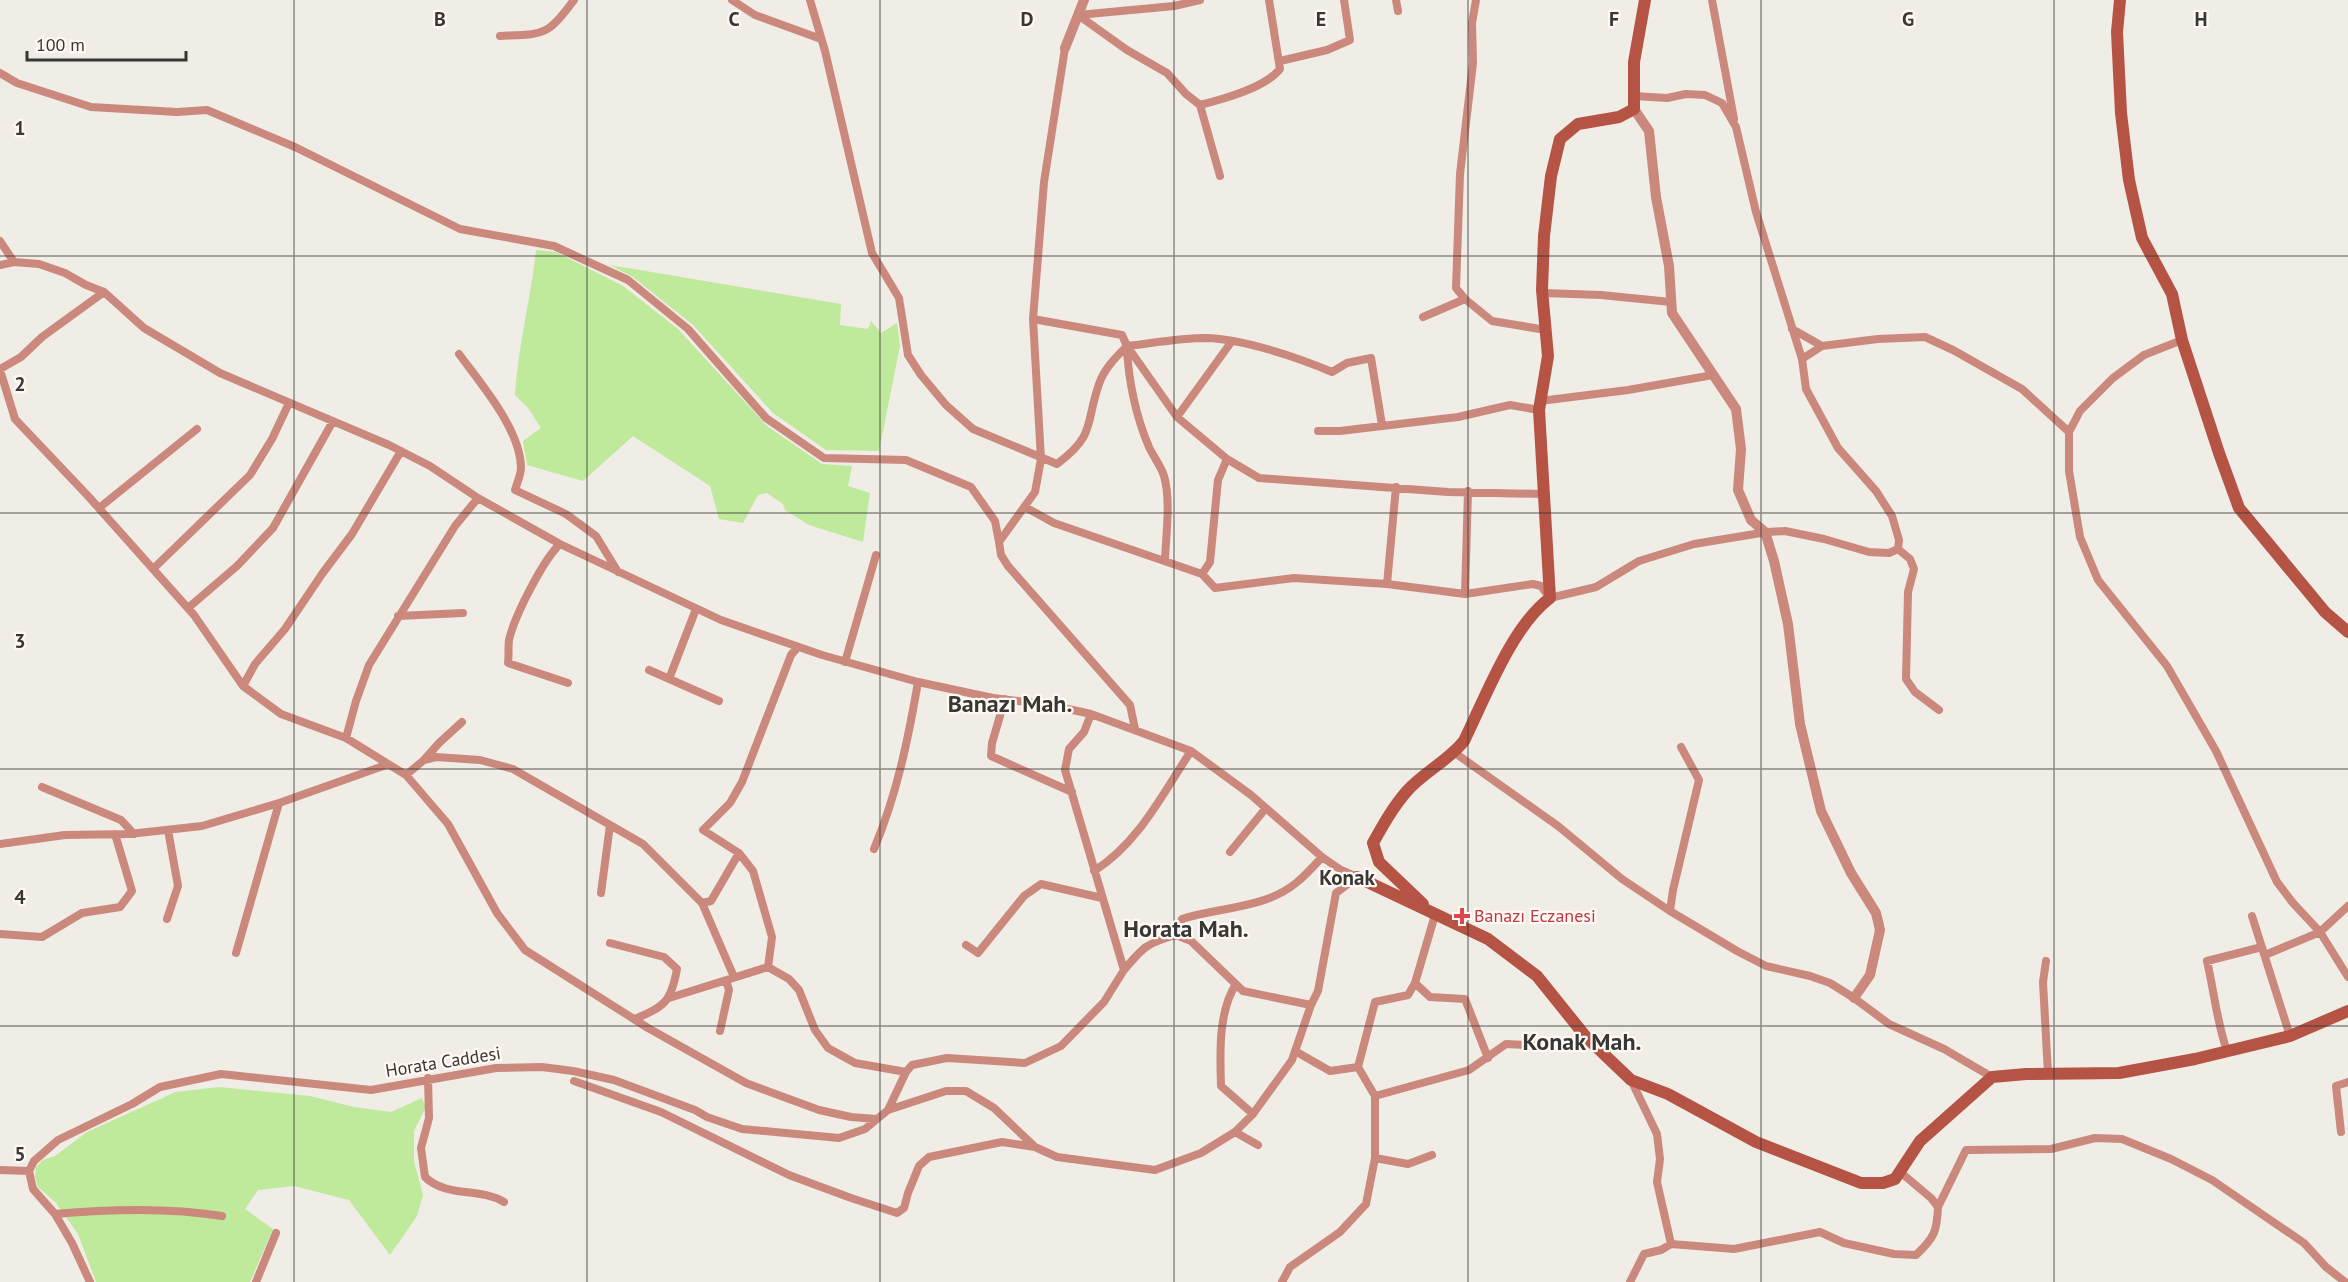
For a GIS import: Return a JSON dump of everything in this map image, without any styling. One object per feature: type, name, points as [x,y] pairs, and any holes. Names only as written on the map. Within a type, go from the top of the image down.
[{"type":"main road","points":[[1435,915],[1379,862],[1373,843],[1387,818],[1407,791],[1430,770],[1455,753],[1464,741],[1517,636],[1536,608],[1550,598],[1542,494],[1540,406],[1548,356],[1543,293],[1544,236],[1551,176],[1560,139],[1578,124],[1619,117],[1634,103],[1634,62],[1645,0]]},
{"type":"main road","points":[[2120,0],[2117,32],[2129,180],[2142,238],[2172,294],[2182,340],[2219,453],[2239,508],[2325,612],[2348,632]]},
{"type":"main road","points":[[1357,877],[1488,939],[1537,976],[1586,1037],[1631,1080],[1668,1094],[1756,1142],[1861,1183],[1883,1183],[1895,1179],[1920,1141],[1992,1077],[2119,1073],[2227,1051],[2290,1035],[2348,1011]]},
{"type":"street","points":[[500,36],[545,33],[574,0]]},
{"type":"street","points":[[732,0],[755,15],[821,39]]},
{"type":"street","points":[[810,0],[872,253],[899,298],[908,355],[946,405],[973,429],[1057,464],[1071,454],[1087,433],[1099,382],[1111,362],[1127,346],[1205,338],[1232,340],[1310,362],[1332,372],[1347,363],[1371,358],[1382,425]]},
{"type":"street","points":[[999,542],[1035,492],[1041,459],[1033,319],[1044,182],[1065,48],[1084,0]]},
{"type":"street","points":[[1078,15],[1174,6],[1200,0]]},
{"type":"street","points":[[1200,105],[1238,94],[1275,75],[1280,69],[1269,0]]},
{"type":"street","points":[[1280,61],[1327,50],[1350,40],[1344,0]]},
{"type":"street","points":[[1396,0],[1398,10]]},
{"type":"street","points":[[1712,0],[1735,125],[1756,212],[1802,359],[1806,389],[1838,448],[1876,491],[1892,516],[1899,540],[1898,549]]},
{"type":"street","points":[[1475,1],[1472,23],[1473,63],[1460,174],[1456,288],[1465,299],[1492,321],[1546,330]]},
{"type":"street","points":[[1078,15],[1127,50],[1167,73],[1186,94],[1200,105],[1220,176]]},
{"type":"street","points":[[0,72],[17,83],[91,107],[177,112],[207,110],[295,147],[460,229],[554,246],[628,280],[688,329],[766,418],[824,458],[906,460],[971,487],[995,521],[1001,555],[1008,566],[1130,705],[1135,729]]},
{"type":"street","points":[[1735,125],[1722,103],[1706,95],[1686,94],[1634,103],[1649,131],[1656,197],[1669,266],[1672,313],[1736,409],[1741,449],[1738,490],[1751,519],[1765,532],[1774,561],[1788,624],[1800,724],[1821,811],[1851,873],[1876,914],[1880,930],[1870,975],[1854,998]]},
{"type":"street","points":[[0,241],[14,262]]},
{"type":"street","points":[[0,265],[14,262],[39,264],[65,273],[86,285],[105,292],[144,328],[220,373],[400,451],[430,466],[478,498],[560,544],[721,620],[845,662],[918,682],[1091,714],[1191,751],[1266,808],[1322,857],[1341,870],[1357,877],[1336,893]]},
{"type":"street","points":[[105,292],[42,337],[21,357],[0,370],[15,419],[99,508],[188,608],[243,686],[282,714],[346,738],[386,765],[406,775],[448,824],[497,914],[525,950],[635,1019],[746,1083],[819,1110],[850,1117],[876,1119]]},
{"type":"street","points":[[1543,293],[1601,295],[1671,302]]},
{"type":"street","points":[[1423,317],[1465,299]]},
{"type":"street","points":[[1033,319],[1122,335],[1127,346],[1177,417],[1227,459],[1259,478],[1299,483],[1542,494]]},
{"type":"street","points":[[1792,329],[1821,346]]},
{"type":"street","points":[[1802,359],[1821,346],[1878,339],[1925,337],[2022,389],[2069,432]]},
{"type":"street","points":[[1177,417],[1232,340]]},
{"type":"street","points":[[2182,340],[2144,356],[2113,378],[2080,411],[2069,432],[2069,471],[2080,537],[2098,580],[2167,666],[2216,751],[2277,882],[2320,932],[2348,977]]},
{"type":"street","points":[[1127,346],[1128,367],[1140,420],[1148,445],[1164,475],[1165,560]]},
{"type":"street","points":[[459,354],[497,408],[516,441],[521,469],[515,490],[566,514],[596,536],[619,572]]},
{"type":"street","points":[[1318,431],[1340,431],[1458,417],[1510,405],[1540,406],[1713,375]]},
{"type":"street","points":[[153,569],[250,475],[272,439],[289,403]]},
{"type":"street","points":[[188,608],[237,566],[273,528],[333,421]]},
{"type":"street","points":[[99,508],[197,429]]},
{"type":"street","points":[[243,686],[255,664],[285,629],[352,534],[400,451]]},
{"type":"street","points":[[1202,574],[1210,562],[1218,480],[1227,459]]},
{"type":"street","points":[[1387,584],[1396,487]]},
{"type":"street","points":[[1465,594],[1468,492]]},
{"type":"street","points":[[346,738],[369,665],[454,526],[478,498]]},
{"type":"street","points":[[1025,507],[1054,523],[1202,574],[1215,588],[1294,578],[1387,584],[1465,594],[1533,584],[1541,586],[1550,598],[1596,587],[1639,561],[1694,544],[1765,532],[1795,533],[1824,538],[1869,552],[1889,553],[1898,549]]},
{"type":"street","points":[[560,544],[550,553],[520,611],[509,640],[508,663],[568,682]]},
{"type":"street","points":[[1898,549],[1910,559],[1914,569],[1908,592],[1906,680],[1915,692],[1939,710]]},
{"type":"street","points":[[845,662],[876,555]]},
{"type":"street","points":[[669,679],[696,609]]},
{"type":"street","points":[[398,616],[463,613]]},
{"type":"street","points":[[768,967],[772,937],[753,871],[738,853],[703,830],[730,803],[742,782],[790,655],[798,647]]},
{"type":"street","points":[[649,670],[719,701]]},
{"type":"street","points":[[874,849],[890,810],[908,741],[918,682]]},
{"type":"street","points":[[1005,699],[992,742],[991,756],[1071,792]]},
{"type":"street","points":[[1091,714],[1084,732],[1069,749],[1065,770],[1124,970]]},
{"type":"street","points":[[406,775],[462,722]]},
{"type":"street","points":[[1670,911],[1699,780],[1681,747]]},
{"type":"street","points":[[1094,871],[1112,860],[1144,823],[1191,751]]},
{"type":"street","points":[[1455,753],[1558,826],[1622,879],[1670,911],[1767,966],[1830,983],[1889,1024],[1944,1049],[1992,1077]]},
{"type":"street","points":[[424,760],[436,758],[480,760],[513,769],[643,844],[702,903],[730,978],[720,1031]]},
{"type":"street","points":[[0,844],[65,835],[134,834],[202,826],[279,803],[386,765]]},
{"type":"street","points":[[42,787],[121,820],[134,834]]},
{"type":"street","points":[[236,953],[279,803]]},
{"type":"street","points":[[1230,852],[1266,808]]},
{"type":"street","points":[[601,893],[610,825]]},
{"type":"street","points":[[167,919],[178,886],[168,830]]},
{"type":"street","points":[[0,934],[42,937],[82,913],[120,907],[132,891],[115,834]]},
{"type":"street","points":[[702,903],[711,901],[738,853]]},
{"type":"street","points":[[1176,935],[1182,919],[1259,902],[1295,884],[1322,857]]},
{"type":"street","points":[[574,1081],[626,1098],[661,1113],[789,1175],[897,1213],[904,1208],[918,1166],[929,1157],[1002,1142],[1035,1147],[1057,1157],[1155,1170],[1201,1153],[1235,1132],[1253,1114],[1292,1060],[1318,991],[1341,870]]},
{"type":"street","points":[[966,945],[978,953],[1024,896],[1041,884],[1102,898]]},
{"type":"street","points":[[2227,1051],[2221,1035],[2218,1007],[2207,961],[2263,951],[2320,932],[2348,906]]},
{"type":"street","points":[[1282,1282],[1290,1267],[1340,1232],[1366,1204],[1375,1158],[1375,1096],[1358,1067],[1375,1002],[1408,995],[1415,983],[1435,915]]},
{"type":"street","points":[[2252,916],[2290,1035]]},
{"type":"street","points":[[888,1110],[906,1072],[912,1065],[947,1058],[1024,1063],[1062,1046],[1104,1002],[1124,970],[1141,950],[1153,941],[1176,935],[1191,942],[1243,991],[1311,1005]]},
{"type":"street","points":[[610,943],[664,957],[677,969],[669,998],[660,1009],[635,1019]]},
{"type":"street","points":[[2046,961],[2043,982],[2048,1074]]},
{"type":"street","points":[[669,998],[768,967],[789,979],[799,990],[815,1030],[828,1048],[855,1062],[906,1072]]},
{"type":"street","points":[[1415,983],[1430,997],[1465,999],[1488,1058]]},
{"type":"street","points":[[1236,984],[1227,998],[1220,1056],[1221,1086],[1253,1114]]},
{"type":"street","points":[[1375,1096],[1469,1070],[1506,1044],[1562,1047],[1586,1037]]},
{"type":"street","points":[[1295,1051],[1330,1071],[1358,1067]]},
{"type":"street","name":"Horata Caddesi","points":[[29,1171],[34,1161],[58,1140],[132,1104],[160,1087],[221,1074],[371,1090],[428,1078],[496,1068],[542,1067],[614,1080],[742,1129],[839,1138],[865,1129],[888,1110]]},
{"type":"street","points":[[428,1078],[429,1118],[421,1148],[425,1178],[443,1189],[487,1195],[504,1202]]},
{"type":"street","points":[[1631,1080],[1657,1134],[1660,1159],[1657,1182],[1671,1244]]},
{"type":"street","points":[[2341,1132],[2336,1086],[2348,1082]]},
{"type":"street","points":[[888,1110],[946,1091],[966,1091],[994,1108],[1035,1147]]},
{"type":"street","points":[[1235,1132],[1258,1145]]},
{"type":"street","points":[[1630,1282],[1644,1254],[1661,1250],[1671,1244],[1734,1249],[1820,1232],[1844,1243],[1894,1254],[1916,1255],[1933,1238],[1937,1226],[1938,1207],[1966,1150],[2051,1149],[2095,1138],[2122,1139],[2171,1159],[2212,1180],[2304,1243],[2326,1268],[2345,1282]]},
{"type":"street","points":[[1375,1158],[1408,1164],[1432,1155]]},
{"type":"street","points":[[0,1170],[29,1171],[33,1189],[55,1214],[72,1243],[90,1282]]},
{"type":"street","points":[[1899,1171],[1931,1198],[1938,1207]]},
{"type":"street","points":[[55,1214],[92,1210],[186,1210],[222,1216]]},
{"type":"street","points":[[256,1282],[276,1233]]},
{"type":"green space","points":[[536,250],[556,252],[623,286],[678,329],[767,426],[822,464],[852,466],[848,486],[870,493],[863,542],[809,525],[785,510],[783,504],[767,493],[758,495],[743,523],[719,519],[710,486],[633,436],[583,481],[527,465],[523,441],[541,428],[528,408],[515,395]]},
{"type":"green space","points":[[610,265],[841,304],[840,325],[868,329],[871,321],[881,333],[897,323],[900,346],[879,451],[826,450],[773,413],[693,325],[633,277]]},
{"type":"green space","points":[[219,1087],[310,1096],[354,1107],[391,1112],[422,1098],[426,1107],[414,1131],[414,1161],[423,1195],[417,1216],[390,1255],[349,1200],[294,1186],[258,1190],[245,1209],[273,1229],[250,1282],[96,1282],[78,1234],[56,1203],[38,1187],[35,1176],[36,1167],[43,1160],[55,1156],[87,1132],[176,1092]]},
{"type":"place","name":"Banazı Eczanesi","points":[[1462,916]]},
{"type":"district","name":"Banazı Mah.","points":[[1010,704]]},
{"type":"district","name":"Konak","points":[[1347,878]]},
{"type":"district","name":"Horata Mah.","points":[[1186,929]]},
{"type":"district","name":"Konak Mah.","points":[[1582,1042]]}]
